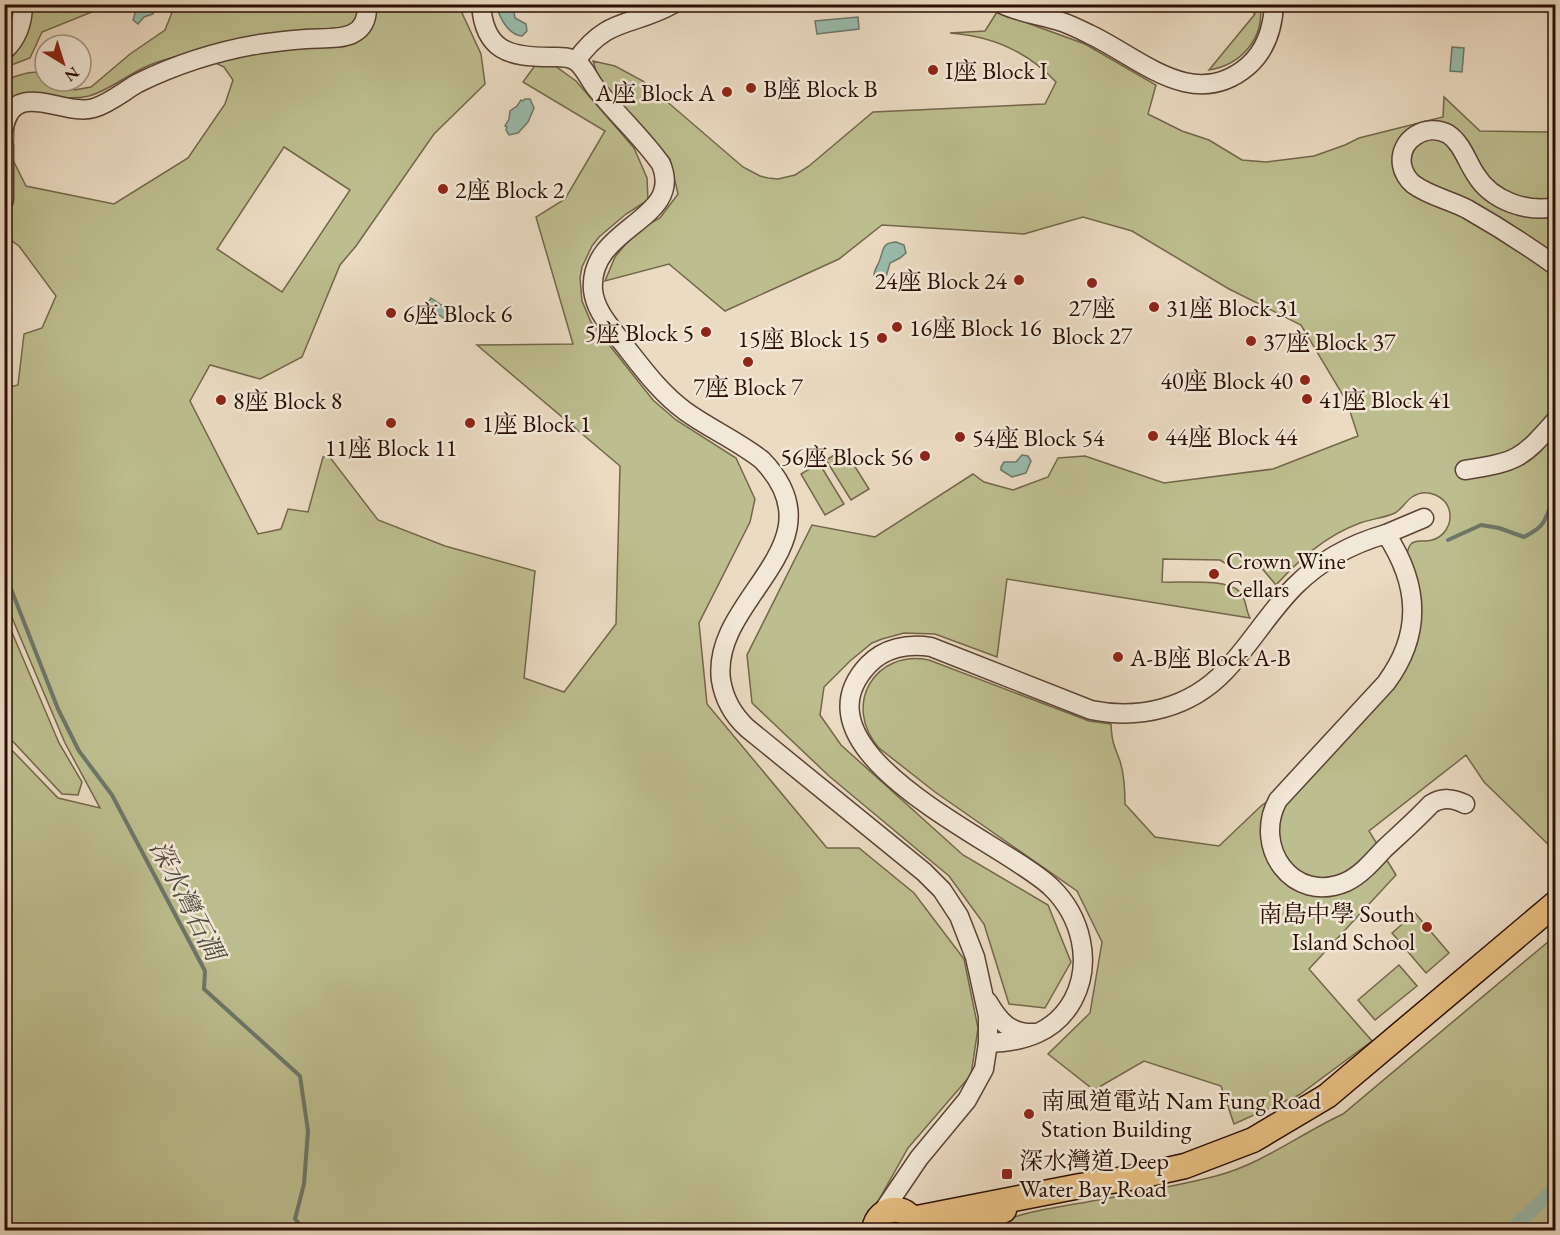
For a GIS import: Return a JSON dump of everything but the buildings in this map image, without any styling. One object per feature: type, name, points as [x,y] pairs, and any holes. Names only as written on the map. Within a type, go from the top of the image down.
[{"type":"main road","points":[[876,1223],[886,1212],[894,1210],[902,1211],[916,1224],[981,1206],[1131,1178],[1185,1166],[1253,1140],[1327,1096],[1556,903]]},
{"type":"main road","points":[[964,1230],[1042,1193]]},
{"type":"street","points":[[4,51],[20,28],[23,4]]},
{"type":"street","points":[[4,128],[13,110],[29,101],[41,101],[74,110],[92,109],[163,72],[219,53],[278,42],[345,38],[361,27],[366,18],[367,4]]},
{"type":"street","points":[[481,4],[483,25],[487,34],[504,51],[520,56],[568,57],[576,61],[595,87],[657,158],[664,171],[663,193],[657,204],[608,246],[598,261],[593,289],[597,307],[662,391],[695,418],[762,460],[776,478],[785,499],[786,532],[780,553],[732,626],[722,648],[720,673],[725,698],[736,718],[747,728],[915,864],[942,890],[959,916],[970,942],[987,1016],[988,1042],[984,1069],[973,1090],[919,1158],[876,1223]]},
{"type":"street","points":[[576,61],[589,43],[605,31],[673,4]]},
{"type":"street","points":[[1002,4],[1012,9],[1061,22],[1092,35],[1128,57],[1170,78],[1180,82],[1202,84],[1224,80],[1252,63],[1269,36],[1274,4]]},
{"type":"street","points":[[1556,207],[1529,209],[1491,192],[1475,175],[1454,139],[1441,131],[1419,133],[1404,149],[1402,157],[1404,172],[1414,184],[1466,208],[1556,266]]},
{"type":"street","points":[[4,146],[4,200]]},
{"type":"street","points":[[1465,470],[1499,465],[1517,458],[1534,444],[1556,420]]},
{"type":"street","points":[[988,1042],[1023,1040],[1043,1032],[1066,1010],[1080,981],[1082,950],[1074,918],[1061,898],[1040,878],[935,811],[895,778],[864,748],[854,731],[850,711],[853,692],[861,674],[874,659],[883,654],[901,647],[921,646],[940,651],[1091,710],[1119,714],[1162,710],[1191,698],[1216,680],[1283,599],[1315,568],[1353,546],[1424,518]]},
{"type":"street","points":[[1386,534],[1404,566],[1411,591],[1412,618],[1407,645],[1395,671],[1386,683],[1278,800],[1270,818],[1271,847],[1280,865],[1295,878],[1313,885],[1343,883],[1361,873],[1431,804],[1448,799],[1464,804]]},
{"type":"street","points":[[984,996],[999,1020],[1011,1029],[1031,1033],[1043,1032]]},
{"type":"street","points":[[916,1224],[906,1195],[919,1158]]},
{"type":"shaded area","points":[[140,4],[154,5],[155,8],[153,14],[144,17],[138,24],[133,20]]},
{"type":"shaded area","points":[[502,4],[513,6],[515,18],[526,24],[527,31],[522,36],[510,31],[504,23],[498,11]]},
{"type":"shaded area","points":[[15,5],[109,5],[42,33],[33,33],[33,52],[30,58],[6,67],[11,78],[33,72],[33,93],[93,93],[93,85],[130,54],[165,30],[175,5],[473,5],[462,13],[481,54],[485,84],[434,134],[356,246],[340,265],[302,357],[260,379],[210,365],[190,401],[258,534],[281,529],[288,509],[308,512],[323,457],[329,456],[378,520],[445,546],[535,571],[524,678],[564,692],[616,624],[620,466],[477,345],[573,344],[536,217],[565,199],[605,131],[523,82],[539,60],[555,66],[576,81],[634,148],[647,178],[648,200],[626,214],[592,246],[582,267],[580,278],[582,301],[591,322],[653,400],[676,420],[736,458],[755,499],[750,522],[699,623],[707,704],[827,848],[859,848],[914,893],[964,959],[978,1028],[971,1075],[908,1148],[862,1230],[5,1230],[5,743],[58,798],[100,808],[65,743],[5,601],[4,376],[10,387],[18,385],[24,334],[42,328],[56,296],[19,246],[5,236],[4,28],[15,12]],"holes":[[[193,52],[224,67],[233,80],[225,104],[188,158],[114,204],[26,186],[13,160],[14,127],[19,114],[47,95],[63,98],[88,96],[108,88],[149,65]],[[284,147],[350,190],[282,292],[217,249]]]},
{"type":"shaded area","points":[[1245,5],[1260,5],[1261,17],[1254,39],[1241,56],[1221,67],[1209,70],[1255,14]]},
{"type":"shaded area","points":[[997,12],[1085,44],[1156,85],[1148,114],[1182,131],[1209,140],[1242,160],[1266,162],[1314,156],[1359,138],[1443,117],[1444,97],[1480,131],[1550,132],[1555,127],[1555,851],[1484,782],[1466,755],[1369,831],[1396,875],[1309,969],[1372,1041],[1299,1095],[1234,1124],[1221,1086],[1144,1061],[1094,1090],[1048,1054],[1090,1013],[1102,942],[1077,891],[935,792],[879,748],[868,732],[863,715],[864,699],[870,684],[879,672],[893,663],[910,659],[929,660],[1089,721],[1111,724],[1122,771],[1125,804],[1155,837],[1219,846],[1261,806],[1288,786],[1397,683],[1417,644],[1420,602],[1407,555],[1408,548],[1414,542],[1435,539],[1444,533],[1450,519],[1445,502],[1430,493],[1418,494],[1395,513],[1347,528],[1314,549],[1276,585],[1255,560],[1243,569],[1233,568],[1220,560],[1163,559],[1162,582],[1215,583],[1234,588],[1242,595],[1250,618],[1007,579],[997,657],[935,634],[904,633],[872,643],[824,687],[820,715],[841,745],[963,855],[1048,905],[1071,962],[1045,1008],[1009,1004],[984,924],[949,876],[829,776],[752,703],[747,655],[812,525],[875,537],[973,474],[984,482],[1013,490],[1048,477],[1058,458],[1085,456],[1164,483],[1273,469],[1358,436],[1347,402],[1301,325],[1229,289],[1132,231],[1083,217],[1024,234],[882,225],[839,259],[725,311],[669,264],[605,281],[615,257],[628,241],[647,225],[660,218],[678,194],[670,159],[606,87],[597,74],[593,61],[615,66],[643,81],[743,167],[760,176],[778,179],[795,175],[809,166],[873,112],[1045,104],[1056,82],[1033,62],[1008,47],[994,42],[950,33],[985,31]]},
{"type":"shaded area","points":[[858,17],[859,29],[817,34],[815,21]]},
{"type":"shaded area","points":[[1452,47],[1464,48],[1462,72],[1450,71]]},
{"type":"shaded area","points":[[525,99],[530,99],[534,108],[528,122],[518,133],[509,135],[505,126],[510,111]]},
{"type":"shaded area","points":[[896,242],[904,245],[906,253],[890,263],[886,277],[878,279],[874,274],[884,248]]},
{"type":"shaded area","points":[[431,298],[456,315],[451,323],[426,306]]},
{"type":"shaded area","points":[[844,449],[869,489],[851,500],[826,460]]},
{"type":"shaded area","points":[[1022,455],[1028,456],[1031,461],[1026,473],[1012,477],[1001,470],[1004,462],[1016,462]]},
{"type":"shaded area","points":[[819,463],[844,504],[825,515],[801,474]]},
{"type":"shaded area","points":[[5,616],[59,743],[82,782],[78,795],[62,794],[5,733]]},
{"type":"shaded area","points":[[1415,913],[1449,953],[1426,973],[1392,933]]},
{"type":"shaded area","points":[[1555,936],[1555,1230],[982,1230],[1007,1219],[1033,1212],[1216,1176],[1265,1156],[1343,1114]]},
{"type":"shaded area","points":[[1399,965],[1417,986],[1375,1020],[1358,1000]]},
{"type":"waterway","points":[[1448,540],[1481,525],[1499,528],[1524,537],[1542,524],[1556,499]]},
{"type":"waterway","name":"深水灣石澗","points":[[4,571],[58,709],[79,751],[112,795],[205,971],[204,989],[300,1076],[308,1131],[304,1184],[295,1219],[305,1230]]},
{"type":"waterway","points":[[1511,1230],[1556,1187]]},
{"type":"place","name":"I座 Block I","points":[[933,70]]},
{"type":"place","name":"B座 Block B","points":[[751,88]]},
{"type":"place","name":"A座 Block A","points":[[727,92]]},
{"type":"place","name":"2座 Block 2","points":[[443,189]]},
{"type":"place","name":"24座 Block 24","points":[[1019,280]]},
{"type":"place","name":"27座 Block 27","points":[[1092,283]]},
{"type":"place","name":"31座 Block 31","points":[[1154,307]]},
{"type":"place","name":"6座 Block 6","points":[[391,313]]},
{"type":"place","name":"16座 Block 16","points":[[897,327]]},
{"type":"place","name":"5座 Block 5","points":[[706,332]]},
{"type":"place","name":"15座 Block 15","points":[[882,338]]},
{"type":"place","name":"37座 Block 37","points":[[1251,341]]},
{"type":"place","name":"7座 Block 7","points":[[748,362]]},
{"type":"place","name":"40座 Block 40","points":[[1305,380]]},
{"type":"place","name":"41座 Block 41","points":[[1307,399]]},
{"type":"place","name":"8座 Block 8","points":[[221,400]]},
{"type":"place","name":"11座 Block 11","points":[[391,423]]},
{"type":"place","name":"1座 Block 1","points":[[470,423]]},
{"type":"place","name":"44座 Block 44","points":[[1153,436]]},
{"type":"place","name":"54座 Block 54","points":[[960,437]]},
{"type":"place","name":"56座 Block 56","points":[[925,456]]},
{"type":"place","name":"Crown Wine Cellars","points":[[1214,574]]},
{"type":"place","name":"A-B座 Block A-B","points":[[1118,657]]},
{"type":"place","name":"南島中學 South Island School","points":[[1427,927]]},
{"type":"place","name":"南風道電站 Nam Fung Road Station Building","points":[[1029,1114]]},
{"type":"place","name":"深水灣道 Deep Water Bay Road","points":[[1007,1174]]}]
